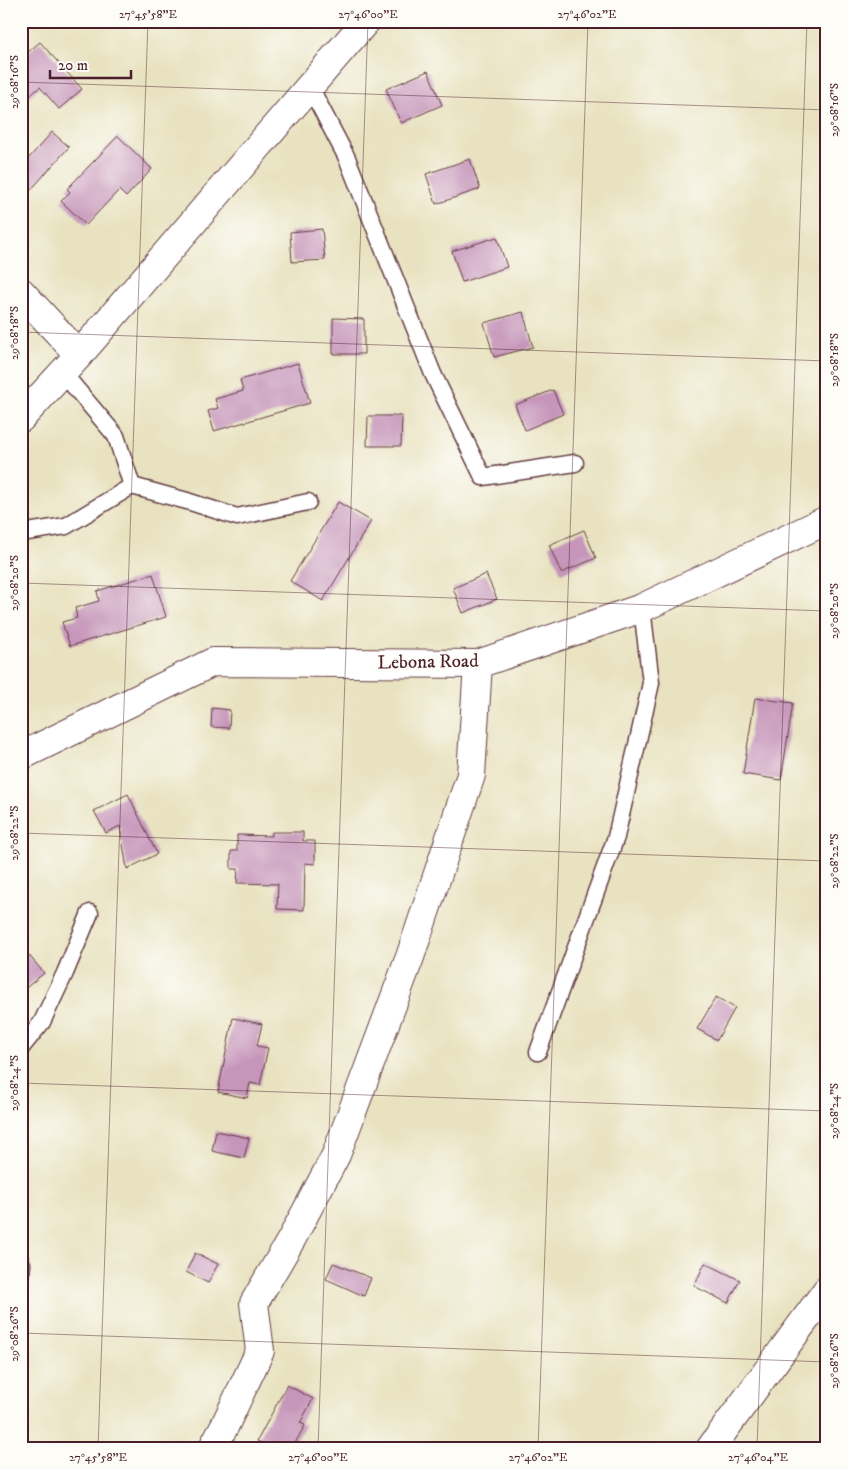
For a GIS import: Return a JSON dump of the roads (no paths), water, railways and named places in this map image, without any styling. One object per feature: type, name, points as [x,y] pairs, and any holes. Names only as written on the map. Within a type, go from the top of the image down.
[{"type":"street","points":[[21,418],[71,363],[366,21]]},
{"type":"street","points":[[21,292],[71,363]]},
{"type":"street","name":"Lebona Road","points":[[21,756],[213,662],[478,664],[642,608],[827,520]]},
{"type":"street","points":[[212,1449],[225,1426],[260,1351],[254,1303],[291,1240],[336,1156],[413,948],[471,775],[478,664]]},
{"type":"street","points":[[710,1449],[827,1290]]},
{"type":"lane","points":[[310,87],[347,158],[433,374],[482,477],[575,463]]},
{"type":"lane","points":[[71,363],[116,436],[132,486]]},
{"type":"lane","points":[[21,533],[66,526],[132,486],[237,517],[308,502]]},
{"type":"lane","points":[[538,1052],[616,837],[651,683],[642,608]]},
{"type":"lane","points":[[21,1048],[42,1022],[65,974],[90,913]]},
{"type":"lane","points":[[21,1261],[21,1276]]}]
